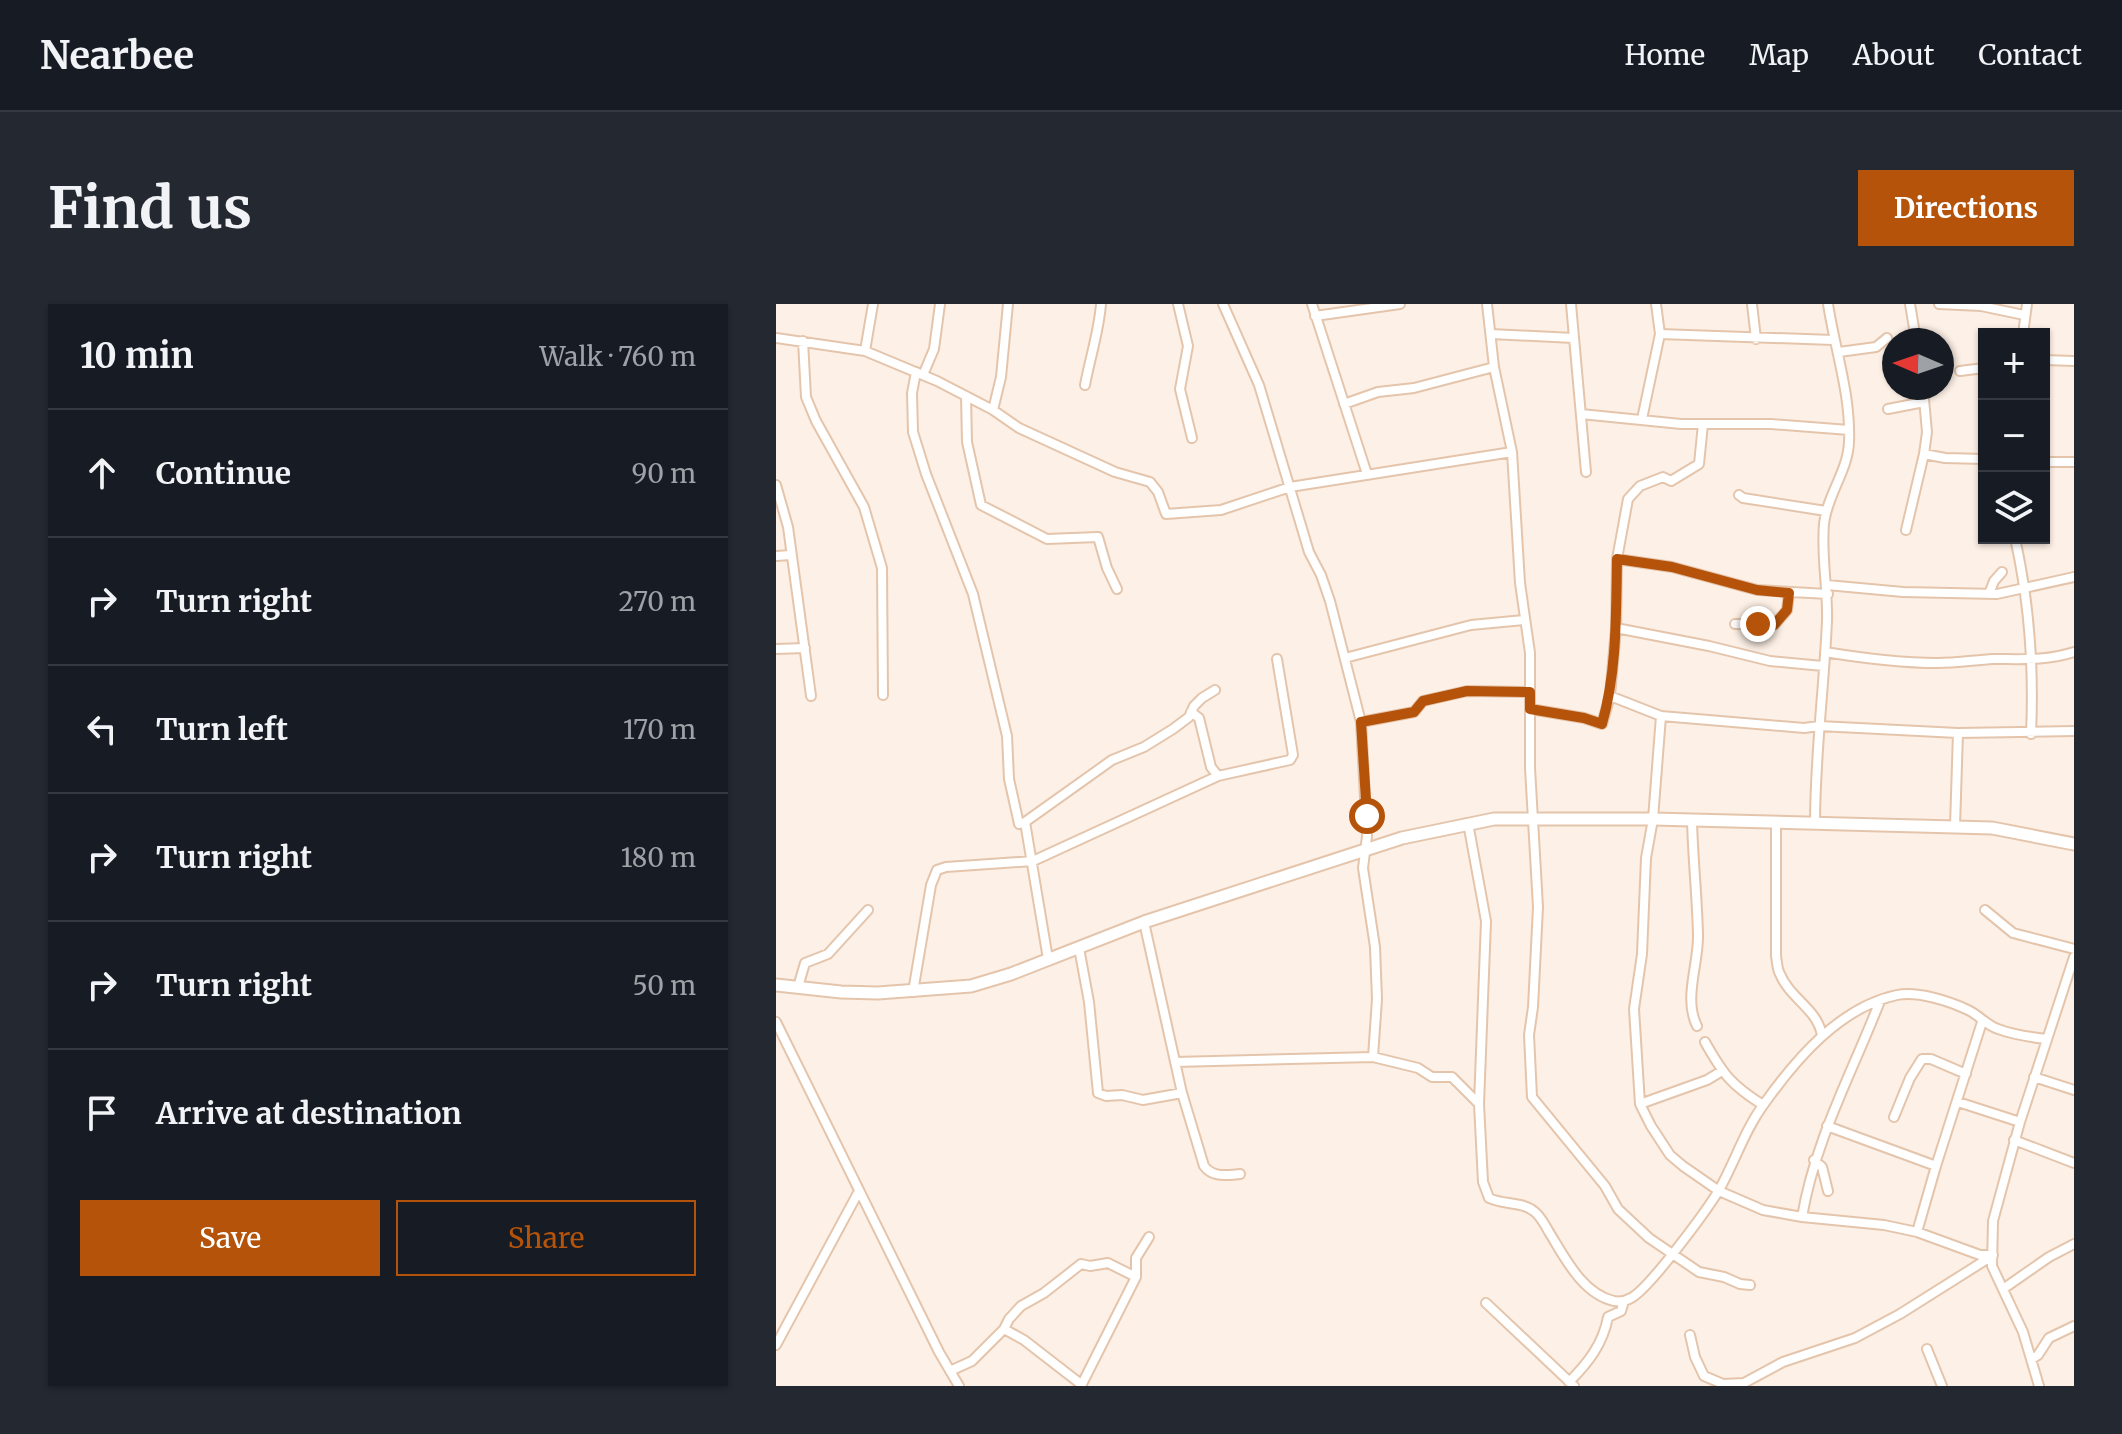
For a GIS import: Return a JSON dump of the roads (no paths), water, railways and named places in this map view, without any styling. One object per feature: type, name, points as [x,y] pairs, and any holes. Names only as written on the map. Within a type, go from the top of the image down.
[{"type":"street","points":[[865,351],[873,304]]},
{"type":"street","points":[[940,304],[934,349],[912,393],[913,432],[973,594],[1007,736],[1009,779],[1019,824]]},
{"type":"street","points":[[993,410],[1001,377],[1008,304]]},
{"type":"street","points":[[1085,385],[1101,304]]},
{"type":"street","points":[[1178,304],[1188,346],[1180,389],[1192,438]]},
{"type":"street","points":[[1223,304],[1259,385],[1309,552],[1330,601],[1361,722],[1367,816],[1363,868],[1375,947],[1377,999],[1373,1057]]},
{"type":"street","points":[[1312,304],[1367,474]]},
{"type":"street","points":[[1315,316],[1400,304]]},
{"type":"street","points":[[1487,304],[1494,367],[1512,452],[1524,620],[1530,653],[1538,933],[1529,1035],[1532,1097],[1605,1186],[1618,1209],[1649,1238],[1699,1272],[1750,1285]]},
{"type":"street","points":[[1571,304],[1586,472]]},
{"type":"street","points":[[1642,419],[1660,334],[1656,304]]},
{"type":"street","points":[[1752,304],[1756,339]]},
{"type":"street","points":[[1815,823],[1828,590],[1824,527],[1826,511],[1846,460],[1849,430],[1839,352],[1833,340],[1828,304]]},
{"type":"street","points":[[1910,304],[1914,328]]},
{"type":"street","points":[[1939,304],[1979,305],[2024,315]]},
{"type":"street","points":[[2023,328],[2027,304]]},
{"type":"street","points":[[1491,334],[1573,338]]},
{"type":"street","points":[[1660,334],[1833,340]]},
{"type":"street","points":[[776,338],[865,351],[920,373],[993,410],[1019,428],[1115,472],[1150,482],[1158,492],[1166,514],[1221,510],[1290,487],[1512,452]]},
{"type":"street","points":[[803,341],[806,397],[864,507],[882,568],[883,695]]},
{"type":"street","points":[[1839,352],[1876,347],[1882,342]]},
{"type":"street","points":[[2050,360],[2074,361]]},
{"type":"street","points":[[1344,404],[1378,392],[1414,388],[1494,367]]},
{"type":"street","points":[[1960,371],[1978,369]]},
{"type":"street","points":[[966,396],[967,442],[981,505],[1047,539],[1098,537],[1117,589]]},
{"type":"street","points":[[1888,409],[1924,402],[1927,432],[1924,454],[1906,530]]},
{"type":"street","points":[[1581,414],[1703,424],[1771,424],[1849,430]]},
{"type":"street","points":[[1530,709],[1602,724],[1610,696],[1616,628],[1617,559],[1628,499],[1640,486],[1656,478],[1671,481],[1697,466],[1701,457],[1703,424]]},
{"type":"street","points":[[1924,454],[1978,459]]},
{"type":"street","points":[[2050,462],[2074,462]]},
{"type":"street","points":[[776,485],[788,527],[811,696]]},
{"type":"street","points":[[1739,495],[1789,507],[1826,511]]},
{"type":"street","points":[[2016,544],[2025,588],[2031,660],[2031,734]]},
{"type":"street","points":[[776,556],[791,555]]},
{"type":"street","points":[[1617,559],[1672,567],[1757,590],[1789,593],[1828,590],[1989,594],[2074,577]]},
{"type":"street","points":[[1989,594],[2002,572]]},
{"type":"street","points":[[1735,624],[1774,625],[1787,610],[1789,593]]},
{"type":"street","points":[[1345,658],[1471,625],[1524,620]]},
{"type":"street","points":[[1616,628],[1770,661],[1823,666]]},
{"type":"street","points":[[776,649],[805,648]]},
{"type":"street","points":[[1825,652],[1891,662],[1940,663],[2031,660],[2055,658],[2074,652]]},
{"type":"street","points":[[913,992],[931,885],[937,870],[1033,861],[1218,776],[1292,758],[1289,718],[1277,659]]},
{"type":"street","points":[[1048,959],[1025,822],[1112,760],[1144,747],[1191,715],[1202,698],[1215,690]]},
{"type":"street","points":[[1361,722],[1414,712],[1423,701],[1467,691],[1530,692]]},
{"type":"street","points":[[1610,696],[1661,716],[1804,728],[2031,734],[2074,731]]},
{"type":"street","points":[[1191,715],[1199,718],[1208,760],[1218,776]]},
{"type":"street","points":[[1661,716],[1653,819],[1646,858],[1642,954],[1634,1009],[1640,1104],[1670,1155],[1719,1191],[1763,1210],[1884,1225],[1917,1232],[1961,1250],[1993,1255]]},
{"type":"street","points":[[1955,826],[1958,733]]},
{"type":"street","points":[[776,985],[841,992],[913,992],[971,986],[1011,974],[1144,922],[1402,838],[1468,823],[1533,818],[1955,826],[2032,833],[2074,844]]},
{"type":"street","points":[[1692,821],[1698,935],[1691,1003],[1692,1017],[1697,1026]]},
{"type":"street","points":[[1776,821],[1776,956],[1779,974],[1820,1022],[1822,1036]]},
{"type":"street","points":[[1468,823],[1486,921],[1479,1104],[1483,1182],[1489,1198],[1535,1212],[1586,1285],[1610,1300],[1624,1301],[1635,1296],[1673,1253],[1719,1191],[1752,1120],[1822,1036],[1843,1020],[1880,1001],[1913,994],[1970,1011],[1982,1022],[2022,1037],[2046,1039]]},
{"type":"street","points":[[798,987],[805,963],[828,954],[868,910]]},
{"type":"street","points":[[1985,910],[2013,933],[2074,949]]},
{"type":"street","points":[[1144,922],[1182,1093],[1206,1170],[1219,1175],[1240,1174]]},
{"type":"street","points":[[1079,948],[1091,1017],[1098,1093],[1143,1100],[1182,1093]]},
{"type":"street","points":[[2039,1386],[2013,1306],[1992,1266],[1993,1221],[2014,1140],[2074,957]]},
{"type":"street","points":[[1802,1217],[1814,1160],[1880,1001]]},
{"type":"street","points":[[776,1022],[959,1386]]},
{"type":"street","points":[[1917,1232],[1982,1022]]},
{"type":"street","points":[[1705,1042],[1722,1071],[1738,1089],[1763,1105]]},
{"type":"street","points":[[1175,1062],[1373,1057],[1418,1068],[1431,1077],[1453,1078],[1479,1104]]},
{"type":"street","points":[[1894,1117],[1910,1078],[1922,1059],[1931,1059],[1966,1074]]},
{"type":"street","points":[[1640,1104],[1707,1080],[1722,1071]]},
{"type":"street","points":[[2034,1077],[2074,1090]]},
{"type":"street","points":[[1958,1102],[2020,1122]]},
{"type":"street","points":[[1827,1126],[1936,1166]]},
{"type":"street","points":[[2014,1140],[2074,1163]]},
{"type":"street","points":[[1814,1160],[1822,1167],[1828,1191]]},
{"type":"street","points":[[776,1345],[859,1191]]},
{"type":"street","points":[[1004,1329],[1024,1340],[1082,1386],[1136,1277],[1136,1258],[1149,1237]]},
{"type":"street","points":[[2003,1289],[2049,1257],[2074,1244]]},
{"type":"street","points":[[1690,1335],[1704,1376],[1723,1384],[1744,1383],[1783,1362],[1869,1331],[1993,1255]]},
{"type":"street","points":[[950,1371],[972,1361],[1004,1329],[1021,1306],[1044,1293],[1081,1264],[1108,1263],[1136,1277]]},
{"type":"street","points":[[1486,1303],[1572,1384],[1587,1365],[1605,1331],[1608,1317],[1621,1311],[1624,1301]]},
{"type":"street","points":[[2032,1359],[2049,1338],[2074,1326]]},
{"type":"street","points":[[1927,1349],[1942,1386]]}]
